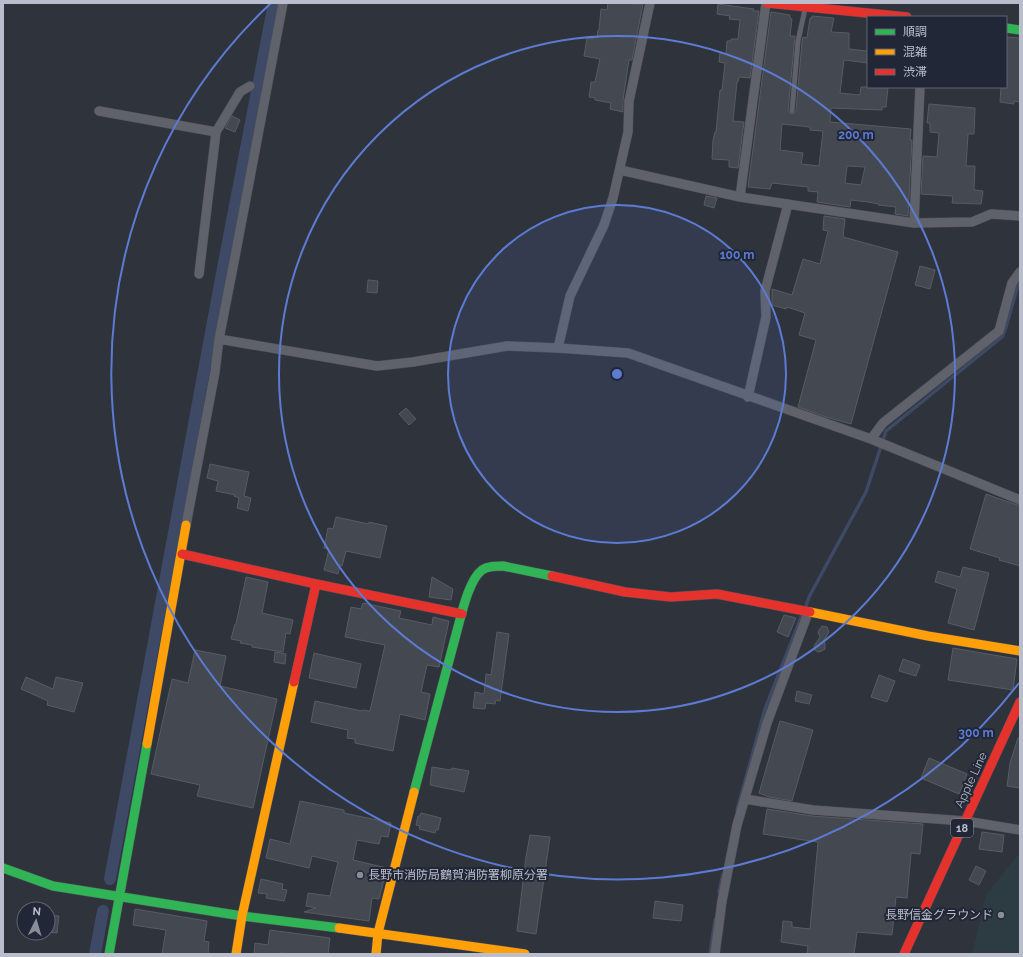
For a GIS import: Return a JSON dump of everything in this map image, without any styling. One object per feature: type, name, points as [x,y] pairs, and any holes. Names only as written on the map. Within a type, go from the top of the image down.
[{"type":"main road","points":[[767,3],[806,7],[840,6],[901,16]]},
{"type":"main road","points":[[1007,28],[1020,30]]},
{"type":"main road","points":[[109,954],[186,525]]},
{"type":"main road","points":[[182,554],[316,584],[462,614]]},
{"type":"main road","points":[[376,954],[378,933],[428,738],[462,614],[474,581],[480,571],[489,566],[503,566],[625,592],[670,597],[717,594],[928,636],[1020,651]]},
{"type":"main road","points":[[236,954],[242,916],[316,584]]},
{"type":"main road","name":"Apple Line","points":[[904,954],[1020,702]]},
{"type":"main road","points":[[3,868],[53,886],[242,916],[378,933],[525,954]]},
{"type":"street","points":[[186,525],[215,372],[219,339],[283,3]]},
{"type":"street","points":[[558,348],[570,296],[604,225],[613,198],[628,132],[629,101],[650,3]]},
{"type":"street","points":[[740,197],[767,3]]},
{"type":"street","points":[[199,274],[216,132],[240,92],[250,86]]},
{"type":"street","points":[[914,222],[920,88]]},
{"type":"street","points":[[100,111],[216,132]]},
{"type":"street","points":[[620,170],[740,197],[914,222],[972,222],[991,214],[1020,216]]},
{"type":"street","points":[[748,396],[766,317],[766,291],[788,204]]},
{"type":"street","points":[[871,439],[883,423],[999,331],[1012,283],[1020,272]]},
{"type":"street","points":[[219,339],[378,366],[413,362],[507,346],[628,353],[871,439],[1020,500]]},
{"type":"street","points":[[715,954],[722,901],[737,825],[767,723],[808,613]]},
{"type":"street","points":[[745,799],[813,810],[965,821],[1020,830]]},
{"type":"lane","points":[[792,111],[798,41],[806,7]]},
{"type":"shaded area","name":"長野信金グラウンド","points":[[1020,852],[1020,954],[972,954],[986,895]]},
{"type":"building","points":[[608,3],[643,4],[632,60],[629,60],[623,100],[623,112],[610,109],[611,103],[595,100],[595,98],[589,97],[591,82],[595,82],[600,59],[584,56],[587,38],[597,38],[601,9],[607,10]]},
{"type":"building","points":[[718,4],[759,11],[750,78],[739,77],[737,82],[733,121],[744,122],[738,168],[729,167],[729,160],[712,159],[713,140],[716,132],[720,90],[722,90],[725,63],[719,62],[720,53],[726,54],[727,41],[731,41],[731,39],[738,39],[740,20],[729,19],[730,16],[717,14]]},
{"type":"building","points":[[771,12],[790,15],[790,18],[792,19],[790,36],[795,36],[788,111],[790,114],[794,114],[796,111],[802,42],[803,37],[807,38],[810,18],[812,18],[812,16],[834,18],[831,32],[849,33],[849,49],[867,51],[867,63],[844,60],[840,93],[860,95],[861,87],[888,88],[886,107],[882,107],[882,110],[831,108],[830,122],[911,129],[910,140],[912,140],[908,216],[895,214],[896,207],[868,202],[851,200],[850,207],[817,202],[818,192],[808,191],[808,187],[772,183],[770,189],[748,187]],"holes":[[[782,124],[810,127],[810,130],[823,131],[819,166],[801,164],[803,153],[780,150]],[[847,166],[865,167],[861,185],[845,183]]]},
{"type":"building","points":[[1007,37],[1020,38],[1020,102],[1014,101],[1014,104],[1000,102],[1001,88],[1007,88]]},
{"type":"building","points":[[929,104],[975,108],[974,134],[968,134],[966,166],[975,166],[974,190],[983,191],[981,204],[952,203],[953,196],[921,194],[923,156],[937,157],[939,133],[930,132],[930,123],[927,123]]},
{"type":"building","points":[[232,116],[240,120],[235,132],[225,128]]},
{"type":"building","points":[[706,196],[717,198],[714,208],[704,205]]},
{"type":"building","points":[[824,216],[845,219],[843,237],[898,252],[851,424],[798,407],[816,340],[799,335],[805,313],[787,307],[786,309],[772,305],[772,289],[792,295],[803,259],[820,264],[828,231],[823,230]]},
{"type":"building","points":[[920,266],[935,270],[930,289],[915,285]]},
{"type":"building","points":[[368,280],[378,281],[377,293],[367,292]]},
{"type":"building","points":[[406,408],[416,419],[409,425],[399,414]]},
{"type":"building","points":[[210,464],[249,472],[244,496],[251,498],[248,511],[237,508],[239,498],[234,496],[235,495],[216,491],[218,481],[207,478]]},
{"type":"building","points":[[986,494],[1020,506],[1020,566],[970,549]]},
{"type":"building","points":[[336,517],[387,526],[380,558],[346,551],[338,574],[324,570],[329,549],[324,548],[328,528],[333,529]]},
{"type":"building","points":[[963,567],[989,573],[974,630],[948,623],[957,589],[935,582],[938,571],[960,577]]},
{"type":"building","points":[[246,577],[268,582],[262,613],[293,620],[290,634],[286,633],[283,652],[252,647],[252,645],[240,643],[241,641],[231,639],[236,624]]},
{"type":"building","points":[[432,577],[453,589],[451,600],[429,597]]},
{"type":"building","points":[[363,603],[401,611],[399,618],[432,625],[433,617],[449,621],[439,667],[427,665],[421,692],[430,694],[425,720],[400,714],[393,751],[355,743],[355,739],[347,738],[348,730],[311,722],[315,701],[362,711],[370,711],[385,645],[345,637],[351,607],[361,609]]},
{"type":"building","points":[[784,615],[796,618],[788,637],[777,632]]},
{"type":"building","points":[[822,626],[827,627],[829,632],[824,640],[825,649],[818,652],[815,650],[814,646],[820,637],[818,632]]},
{"type":"building","points":[[497,632],[509,634],[500,701],[496,700],[495,704],[486,703],[485,709],[473,708],[475,692],[484,694],[486,674],[491,675]]},
{"type":"building","points":[[953,648],[1017,659],[1013,690],[948,680]]},
{"type":"building","points":[[195,650],[226,656],[220,686],[277,699],[253,808],[197,796],[200,785],[151,774],[172,679],[188,683]]},
{"type":"building","points":[[275,652],[286,654],[285,664],[274,662]]},
{"type":"building","points":[[314,653],[361,664],[356,688],[309,678]]},
{"type":"building","points":[[903,659],[920,665],[916,676],[899,671]]},
{"type":"building","points":[[879,675],[895,681],[887,702],[871,697]]},
{"type":"building","points":[[26,677],[53,689],[56,677],[83,683],[74,712],[47,705],[48,701],[21,689]]},
{"type":"building","points":[[797,691],[812,695],[809,704],[795,701]]},
{"type":"building","points":[[780,721],[813,730],[792,801],[769,797],[759,793]]},
{"type":"building","points":[[1018,738],[1020,738],[1020,788],[1007,786],[1010,763]]},
{"type":"building","points":[[929,758],[967,774],[959,794],[921,778]]},
{"type":"building","points":[[432,767],[469,771],[464,792],[430,785]]},
{"type":"building","points":[[300,801],[344,810],[344,813],[391,823],[388,837],[381,836],[379,844],[357,840],[353,860],[387,868],[379,899],[372,898],[369,921],[304,912],[316,908],[306,906],[308,893],[330,896],[338,862],[312,856],[309,868],[266,858],[270,839],[290,844]]},
{"type":"building","points":[[767,809],[812,816],[923,824],[920,854],[911,853],[907,898],[896,897],[892,935],[857,932],[854,954],[807,954],[808,946],[781,942],[783,921],[792,922],[792,927],[810,929],[818,842],[763,834]]},
{"type":"building","points":[[421,813],[441,818],[438,830],[436,830],[435,833],[419,829],[420,826],[416,825],[418,816],[420,816]]},
{"type":"building","points":[[982,832],[1004,835],[1002,852],[979,849]]},
{"type":"building","points":[[530,835],[550,837],[536,934],[517,931]]},
{"type":"building","points":[[976,866],[986,871],[979,885],[969,880]]},
{"type":"building","points":[[261,879],[283,884],[282,889],[287,890],[284,901],[266,898],[267,894],[258,893]]},
{"type":"building","points":[[655,901],[683,905],[681,921],[653,918]]},
{"type":"building","points":[[135,909],[207,921],[204,941],[209,942],[208,954],[162,954],[166,930],[133,925]]},
{"type":"building","points":[[56,916],[59,916],[56,933]]},
{"type":"building","points":[[270,930],[330,938],[328,954],[254,954],[255,943],[268,945]]},
{"type":"waterway","points":[[110,879],[222,273],[274,3]]},
{"type":"waterway","points":[[805,609],[809,597],[866,492],[886,431],[1002,337],[1020,282]]},
{"type":"waterway","points":[[737,810],[765,709],[802,615]]},
{"type":"waterway","points":[[719,892],[723,874]]},
{"type":"waterway","points":[[95,954],[103,911]]},
{"type":"waterway","points":[[710,954],[715,920]]},
{"type":"traffic: fast","points":[[1007,28],[1020,30]]},
{"type":"traffic: fast","points":[[414,792],[462,613],[473,581],[482,570],[495,566],[503,566],[552,576]]},
{"type":"traffic: fast","points":[[109,954],[147,744]]},
{"type":"traffic: fast","points":[[3,868],[53,886],[242,916],[339,928]]},
{"type":"traffic: slow","points":[[147,744],[186,525]]},
{"type":"traffic: slow","points":[[810,612],[928,636],[1020,651]]},
{"type":"traffic: slow","points":[[236,954],[242,916],[294,682]]},
{"type":"traffic: slow","points":[[376,954],[378,933],[414,792]]},
{"type":"traffic: slow","points":[[339,928],[525,954]]},
{"type":"traffic: jam","points":[[767,3],[897,16]]},
{"type":"traffic: jam","points":[[182,554],[316,584],[462,614]]},
{"type":"traffic: jam","points":[[552,576],[625,592],[671,597],[717,594],[810,612]]},
{"type":"traffic: jam","points":[[294,682],[316,584]]},
{"type":"traffic: jam","points":[[904,954],[1020,702]]},
{"type":"place","name":"長野市消防局鶴賀消防署柳原分署","points":[[360,875]]},
{"type":"place","name":"長野信金グラウンド","points":[[1001,915]]}]
